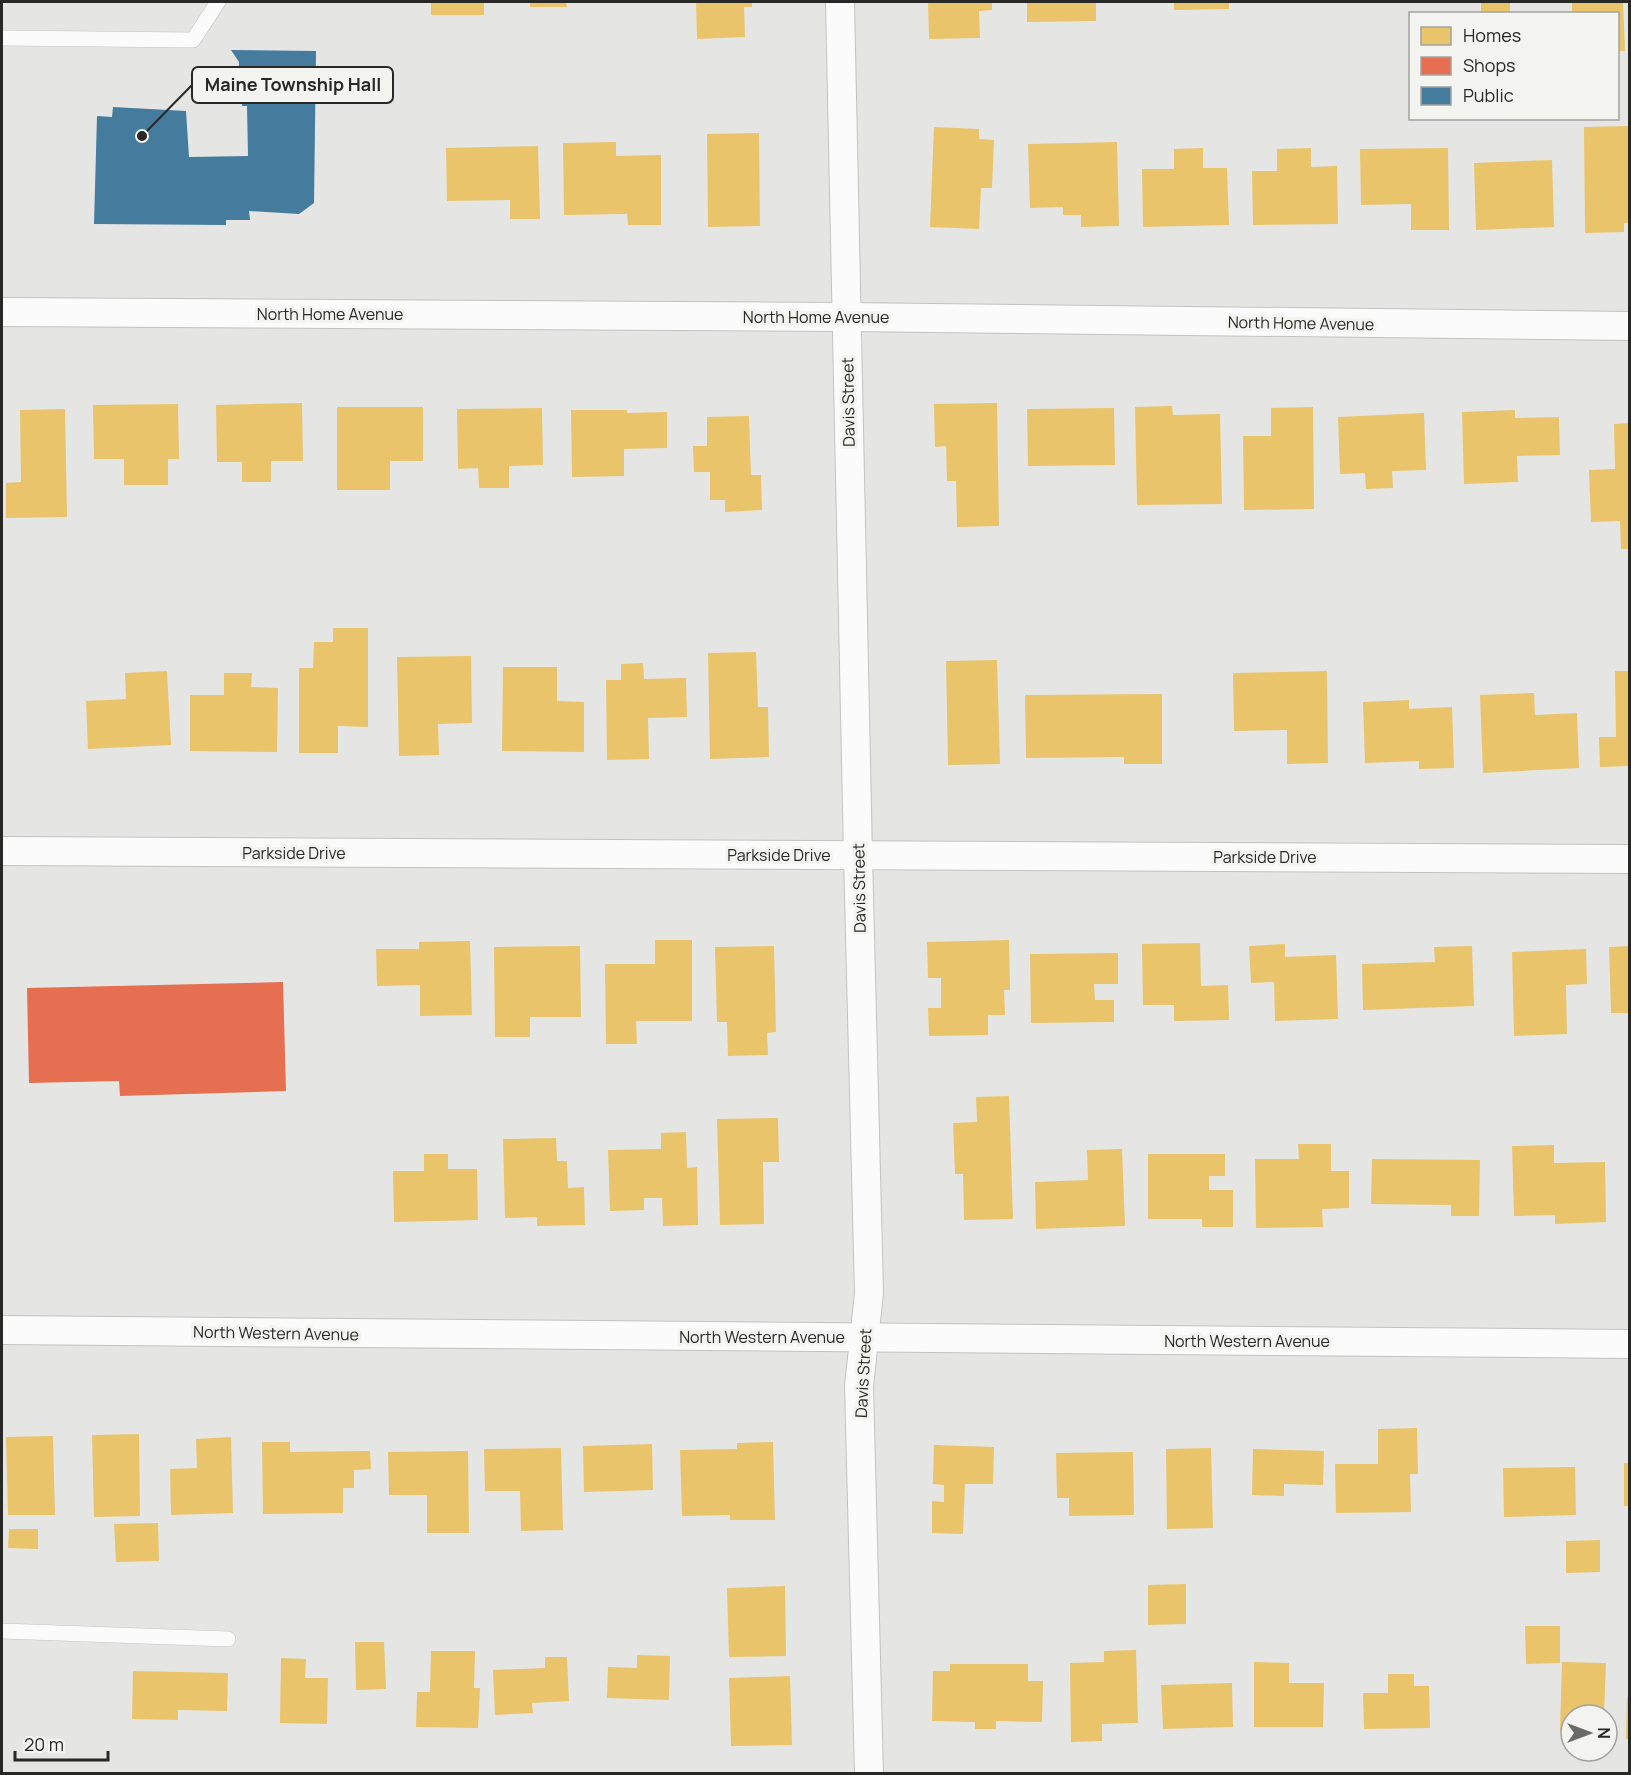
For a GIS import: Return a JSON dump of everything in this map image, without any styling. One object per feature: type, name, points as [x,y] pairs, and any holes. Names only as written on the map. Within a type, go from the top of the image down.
[{"type":"street","name":"Davis Street","points":[[840,2],[869,1293],[859,1386],[869,1773]]},
{"type":"street","name":"North Home Avenue","points":[[2,312],[846,317],[1629,326]]},
{"type":"street","name":"Parkside Drive","points":[[2,851],[1629,859]]},
{"type":"street","name":"North Western Avenue","points":[[2,1330],[1629,1344]]},
{"type":"lane","points":[[2,38],[193,40],[218,2]]},
{"type":"lane","points":[[2,1631],[228,1639]]},
{"type":"building: Homes","points":[[431,2],[484,2],[484,15],[431,15]]},
{"type":"building: Homes","points":[[530,2],[566,2],[567,7],[530,7]]},
{"type":"building: Homes","points":[[696,2],[752,2],[752,7],[744,7],[745,37],[697,39]]},
{"type":"building: Homes","points":[[928,2],[992,2],[992,10],[979,11],[980,38],[929,39]]},
{"type":"building: Homes","points":[[1027,2],[1096,2],[1096,21],[1027,22]]},
{"type":"building: Homes","points":[[1174,2],[1229,2],[1229,9],[1174,10]]},
{"type":"building: Homes","points":[[1481,2],[1510,2],[1510,12],[1481,12]]},
{"type":"building: Homes","points":[[1572,2],[1623,2],[1625,51],[1619,51],[1619,12],[1572,12]]},
{"type":"building: Homes","points":[[1630,126],[1630,223],[1624,223],[1624,232],[1585,233],[1584,127]]},
{"type":"building: Homes","points":[[934,127],[979,129],[979,139],[994,140],[992,188],[981,188],[979,229],[930,227]]},
{"type":"building: Homes","points":[[759,133],[760,226],[708,227],[707,134]]},
{"type":"building: Homes","points":[[616,142],[616,156],[661,155],[661,225],[628,225],[627,214],[564,215],[563,143]]},
{"type":"building: Homes","points":[[1117,142],[1119,226],[1081,227],[1081,215],[1063,215],[1063,207],[1030,208],[1028,144]]},
{"type":"building: Homes","points":[[538,146],[540,219],[510,219],[510,200],[447,201],[446,148]]},
{"type":"building: Homes","points":[[1203,148],[1203,168],[1227,168],[1229,225],[1143,227],[1142,169],[1174,169],[1174,149]]},
{"type":"building: Homes","points":[[1311,148],[1311,167],[1337,166],[1338,224],[1253,225],[1252,171],[1277,171],[1277,149]]},
{"type":"building: Homes","points":[[1448,148],[1449,230],[1411,230],[1411,204],[1361,205],[1360,149]]},
{"type":"building: Homes","points":[[1552,160],[1554,227],[1476,230],[1474,163]]},
{"type":"building: Homes","points":[[302,403],[303,461],[271,461],[271,482],[242,482],[242,462],[217,462],[216,405]]},
{"type":"building: Homes","points":[[997,403],[999,526],[957,527],[956,481],[947,481],[946,446],[935,447],[934,404]]},
{"type":"building: Homes","points":[[178,404],[179,459],[168,459],[168,485],[124,485],[124,459],[94,459],[93,405]]},
{"type":"building: Homes","points":[[1172,406],[1173,415],[1220,414],[1222,504],[1137,505],[1135,407]]},
{"type":"building: Homes","points":[[337,407],[423,407],[423,461],[390,461],[390,490],[337,490]]},
{"type":"building: Homes","points":[[1313,407],[1314,509],[1244,510],[1243,436],[1271,436],[1271,408]]},
{"type":"building: Homes","points":[[542,408],[543,465],[509,466],[509,488],[479,488],[478,468],[458,469],[457,409]]},
{"type":"building: Homes","points":[[1114,408],[1115,465],[1028,466],[1027,409]]},
{"type":"building: Homes","points":[[65,409],[67,517],[6,518],[6,483],[21,482],[20,410]]},
{"type":"building: Homes","points":[[571,410],[627,410],[627,413],[667,412],[667,448],[624,449],[624,476],[572,477]]},
{"type":"building: Homes","points":[[1515,410],[1515,418],[1559,417],[1560,455],[1517,456],[1518,482],[1464,484],[1462,412]]},
{"type":"building: Homes","points":[[1424,413],[1426,470],[1392,471],[1393,488],[1366,489],[1365,473],[1340,474],[1338,417]]},
{"type":"building: Homes","points":[[749,416],[751,475],[761,475],[762,510],[725,512],[725,500],[710,500],[710,472],[694,472],[693,446],[707,446],[707,417]]},
{"type":"building: Homes","points":[[1630,423],[1630,549],[1621,549],[1620,521],[1591,522],[1589,470],[1615,469],[1614,424]]},
{"type":"building: Homes","points":[[333,628],[368,628],[368,727],[338,726],[338,753],[299,753],[299,668],[313,668],[314,642],[333,642]]},
{"type":"building: Homes","points":[[756,652],[758,707],[768,707],[769,757],[710,759],[708,653]]},
{"type":"building: Homes","points":[[471,656],[472,723],[438,724],[439,755],[399,756],[397,657]]},
{"type":"building: Homes","points":[[997,660],[1000,764],[948,765],[946,661]]},
{"type":"building: Homes","points":[[643,663],[644,679],[686,678],[687,717],[648,718],[649,759],[607,760],[606,680],[621,680],[621,664]]},
{"type":"building: Homes","points":[[503,667],[557,667],[557,701],[584,702],[584,752],[502,751]]},
{"type":"building: Homes","points":[[167,671],[171,745],[88,749],[86,701],[126,699],[125,673]]},
{"type":"building: Homes","points":[[1327,671],[1328,763],[1287,764],[1287,730],[1234,731],[1233,673]]},
{"type":"building: Homes","points":[[1615,671],[1630,671],[1630,766],[1600,767],[1599,737],[1616,737]]},
{"type":"building: Homes","points":[[224,673],[252,673],[251,687],[278,688],[277,752],[190,751],[190,695],[224,695]]},
{"type":"building: Homes","points":[[1534,693],[1535,715],[1577,713],[1579,768],[1483,773],[1480,695]]},
{"type":"building: Homes","points":[[1162,694],[1162,764],[1124,764],[1124,757],[1026,758],[1025,695]]},
{"type":"building: Homes","points":[[1409,700],[1409,709],[1452,707],[1454,768],[1419,769],[1419,761],[1365,763],[1363,702]]},
{"type":"building: Homes","points":[[655,940],[692,940],[692,1021],[636,1021],[637,1044],[606,1044],[605,964],[655,964]]},
{"type":"building: Homes","points":[[1009,940],[1010,990],[1004,990],[1005,1015],[988,1015],[988,1035],[929,1036],[928,1008],[941,1008],[941,978],[928,978],[927,942]]},
{"type":"building: Homes","points":[[470,941],[472,1015],[420,1016],[420,985],[377,986],[376,949],[419,949],[419,942]]},
{"type":"building: Homes","points":[[1200,943],[1201,986],[1228,985],[1229,1020],[1174,1021],[1174,1005],[1143,1005],[1142,944]]},
{"type":"building: Homes","points":[[1285,944],[1285,957],[1336,955],[1338,1019],[1275,1021],[1274,982],[1251,983],[1249,946]]},
{"type":"building: Homes","points":[[580,946],[581,1017],[530,1017],[530,1037],[495,1037],[494,947]]},
{"type":"building: Homes","points":[[774,946],[776,1032],[767,1033],[768,1055],[728,1056],[727,1022],[717,1022],[715,947]]},
{"type":"building: Homes","points":[[1472,946],[1474,1006],[1363,1010],[1362,964],[1435,962],[1434,947]]},
{"type":"building: Homes","points":[[1630,946],[1630,1013],[1611,1013],[1609,947]]},
{"type":"building: Homes","points":[[1586,949],[1587,984],[1566,985],[1567,1034],[1514,1036],[1512,952]]},
{"type":"building: Homes","points":[[1118,953],[1118,984],[1094,984],[1095,1000],[1114,1000],[1114,1022],[1031,1023],[1030,954]]},
{"type":"building: Homes","points":[[1009,1096],[1013,1219],[964,1220],[963,1174],[955,1174],[953,1123],[977,1122],[976,1097]]},
{"type":"building: Homes","points":[[778,1118],[779,1162],[763,1162],[764,1224],[720,1225],[717,1119]]},
{"type":"building: Homes","points":[[686,1132],[687,1168],[697,1167],[698,1225],[663,1226],[662,1198],[644,1198],[644,1210],[610,1211],[608,1150],[661,1149],[661,1133]]},
{"type":"building: Homes","points":[[556,1138],[557,1161],[567,1161],[568,1188],[584,1187],[585,1225],[537,1226],[537,1217],[505,1218],[503,1139]]},
{"type":"building: Homes","points":[[1298,1144],[1331,1144],[1331,1171],[1349,1171],[1349,1208],[1322,1209],[1323,1227],[1256,1228],[1255,1159],[1299,1159]]},
{"type":"building: Homes","points":[[1554,1145],[1554,1163],[1605,1162],[1606,1222],[1555,1224],[1555,1215],[1514,1216],[1512,1146]]},
{"type":"building: Homes","points":[[1122,1149],[1125,1226],[1036,1229],[1035,1182],[1088,1180],[1087,1150]]},
{"type":"building: Homes","points":[[424,1154],[448,1154],[448,1169],[477,1169],[478,1220],[394,1222],[393,1171],[424,1171]]},
{"type":"building: Homes","points":[[1148,1154],[1225,1154],[1225,1176],[1209,1176],[1209,1190],[1233,1190],[1233,1227],[1202,1227],[1202,1219],[1148,1219]]},
{"type":"building: Homes","points":[[1372,1159],[1480,1160],[1479,1216],[1451,1216],[1451,1205],[1371,1204]]},
{"type":"building: Homes","points":[[1417,1428],[1418,1474],[1410,1474],[1411,1512],[1336,1513],[1335,1464],[1378,1464],[1378,1429]]},
{"type":"building: Homes","points":[[139,1434],[140,1516],[94,1517],[92,1435]]},
{"type":"building: Homes","points":[[53,1436],[55,1515],[8,1515],[6,1437]]},
{"type":"building: Homes","points":[[231,1437],[233,1513],[171,1515],[170,1469],[197,1468],[196,1439]]},
{"type":"building: Homes","points":[[262,1442],[290,1442],[290,1452],[370,1451],[371,1469],[354,1470],[354,1488],[343,1488],[343,1513],[263,1514]]},
{"type":"building: Homes","points":[[773,1442],[775,1520],[730,1520],[730,1515],[682,1516],[680,1450],[737,1449],[737,1443]]},
{"type":"building: Homes","points":[[652,1444],[653,1490],[584,1492],[583,1446]]},
{"type":"building: Homes","points":[[934,1445],[994,1447],[993,1484],[965,1484],[963,1534],[932,1533],[932,1501],[944,1502],[944,1485],[933,1484]]},
{"type":"building: Homes","points":[[561,1448],[563,1530],[521,1531],[520,1491],[485,1491],[484,1449]]},
{"type":"building: Homes","points":[[1211,1448],[1213,1528],[1167,1529],[1166,1449]]},
{"type":"building: Homes","points":[[1253,1449],[1324,1451],[1323,1485],[1284,1484],[1284,1496],[1252,1495]]},
{"type":"building: Homes","points":[[468,1451],[469,1533],[427,1533],[427,1495],[389,1495],[388,1452]]},
{"type":"building: Homes","points":[[1133,1452],[1134,1515],[1069,1516],[1069,1498],[1057,1498],[1056,1453]]},
{"type":"building: Homes","points":[[1624,1463],[1630,1463],[1630,1506],[1624,1506]]},
{"type":"building: Homes","points":[[1575,1467],[1576,1515],[1504,1517],[1503,1468]]},
{"type":"building: Homes","points":[[158,1523],[159,1561],[116,1562],[114,1524]]},
{"type":"building: Homes","points":[[9,1529],[38,1529],[38,1549],[8,1548]]},
{"type":"building: Homes","points":[[1600,1540],[1600,1572],[1566,1573],[1566,1541]]},
{"type":"building: Homes","points":[[1186,1584],[1186,1624],[1148,1625],[1148,1585]]},
{"type":"building: Homes","points":[[785,1586],[786,1656],[729,1657],[727,1588]]},
{"type":"building: Homes","points":[[1525,1626],[1560,1626],[1560,1663],[1526,1664]]},
{"type":"building: Homes","points":[[355,1642],[384,1642],[386,1689],[356,1690]]},
{"type":"building: Homes","points":[[1136,1650],[1138,1723],[1102,1724],[1102,1741],[1071,1742],[1070,1663],[1104,1662],[1104,1651]]},
{"type":"building: Homes","points":[[431,1651],[475,1651],[474,1688],[480,1688],[478,1728],[416,1727],[417,1692],[430,1692]]},
{"type":"building: Homes","points":[[637,1655],[670,1656],[669,1700],[607,1698],[608,1667],[637,1668]]},
{"type":"building: Homes","points":[[545,1657],[567,1657],[569,1701],[532,1703],[533,1713],[495,1715],[493,1670],[545,1668]]},
{"type":"building: Homes","points":[[281,1658],[306,1659],[305,1678],[328,1678],[327,1724],[280,1723]]},
{"type":"building: Homes","points":[[1254,1662],[1289,1663],[1289,1683],[1324,1683],[1323,1727],[1254,1727]]},
{"type":"building: Homes","points":[[1562,1662],[1606,1663],[1604,1703],[1561,1703]]},
{"type":"building: Homes","points":[[950,1664],[1028,1664],[1028,1681],[1043,1681],[1042,1722],[996,1721],[996,1729],[975,1729],[975,1722],[932,1721],[933,1671],[950,1671]]},
{"type":"building: Homes","points":[[133,1671],[228,1673],[227,1711],[178,1710],[178,1720],[132,1719]]},
{"type":"building: Homes","points":[[1388,1674],[1414,1674],[1414,1686],[1429,1686],[1430,1728],[1364,1729],[1363,1693],[1388,1693]]},
{"type":"building: Homes","points":[[790,1676],[792,1745],[731,1746],[729,1678]]},
{"type":"building: Homes","points":[[1232,1683],[1233,1727],[1163,1729],[1161,1685]]},
{"type":"building: Homes","points":[[1627,1697],[1630,1697],[1630,1739],[1626,1739]]},
{"type":"building: Shops","points":[[283,982],[286,1091],[120,1096],[119,1081],[29,1083],[27,988]]},
{"type":"building: Public","points":[[231,50],[316,51],[314,203],[299,214],[249,211],[250,220],[226,220],[226,225],[94,224],[97,116],[112,117],[113,107],[186,111],[189,157],[248,156],[247,106],[242,106],[242,90],[238,88],[239,62]]},
{"type":"place","name":"Maine Township Hall","points":[[142,136]]}]
